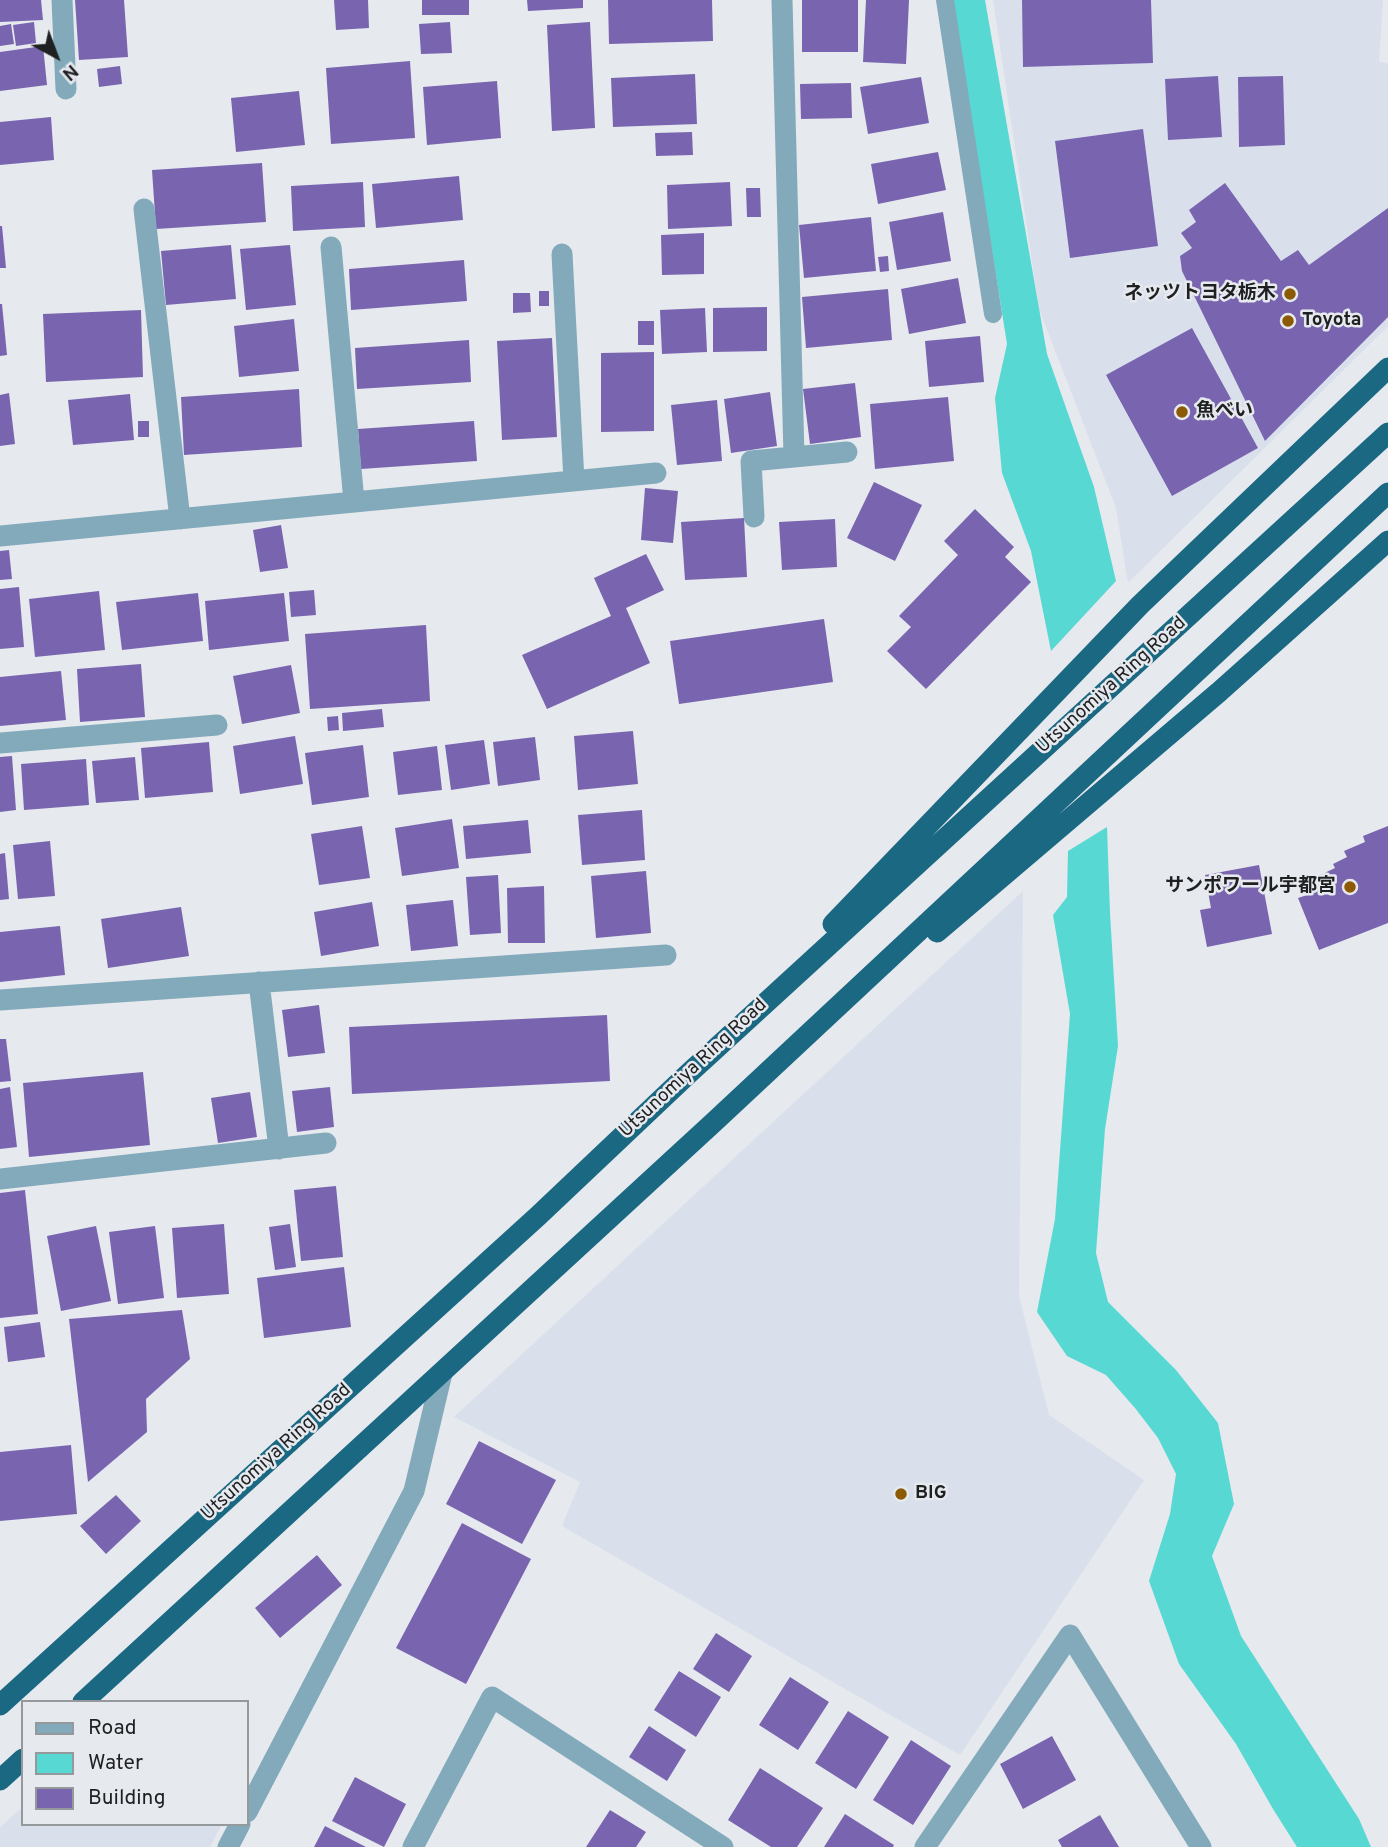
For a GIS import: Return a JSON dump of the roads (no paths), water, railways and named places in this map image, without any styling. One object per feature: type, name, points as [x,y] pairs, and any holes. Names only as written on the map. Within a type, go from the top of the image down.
[{"type":"highway","points":[[688,1074],[1140,605],[1388,368]]},
{"type":"highway","name":"Utsunomiya Ring Road","points":[[0,1705],[538,1216],[688,1074],[1388,433]]},
{"type":"highway","points":[[85,1700],[714,1122],[1388,493]]},
{"type":"highway","points":[[714,1122],[1219,692],[1388,541]]},
{"type":"highway","points":[[0,1780],[21,1761]]},
{"type":"street","points":[[62,0],[66,89]]},
{"type":"street","points":[[782,0],[794,456]]},
{"type":"street","points":[[144,209],[180,519]]},
{"type":"street","points":[[331,247],[354,502]]},
{"type":"street","points":[[562,254],[574,481]]},
{"type":"street","points":[[754,517],[751,461],[847,452]]},
{"type":"street","points":[[0,536],[656,473]]},
{"type":"street","points":[[0,743],[217,725]]},
{"type":"street","points":[[0,1000],[666,955]]},
{"type":"street","points":[[260,982],[279,1149]]},
{"type":"street","points":[[0,1179],[326,1143]]},
{"type":"street","points":[[248,1810],[414,1490],[442,1373]]},
{"type":"street","points":[[929,1845],[1070,1635],[1201,1847]]},
{"type":"street","points":[[414,1847],[492,1697],[723,1847]]},
{"type":"street","points":[[228,1847],[239,1826]]},
{"type":"lane","points":[[946,0],[993,314]]},
{"type":"water","points":[[952,0],[985,0],[1047,354],[1094,487],[1116,581],[1051,651],[1031,551],[1002,473],[995,398],[1007,344]]},
{"type":"water","points":[[1107,827],[1118,1046],[1105,1129],[1096,1253],[1108,1302],[1176,1370],[1218,1423],[1234,1504],[1212,1556],[1241,1636],[1359,1819],[1371,1847],[1297,1847],[1236,1744],[1179,1664],[1149,1581],[1170,1514],[1176,1474],[1158,1438],[1135,1408],[1106,1375],[1067,1356],[1037,1312],[1055,1219],[1070,1014],[1053,915],[1067,897],[1068,851]]},
{"type":"place","name":"ネッツトヨタ栃木","points":[[1290,294]]},
{"type":"place","name":"Toyota","points":[[1288,321]]},
{"type":"place","name":"魚べい","points":[[1182,412]]},
{"type":"place","name":"サンポワール宇都宮","points":[[1350,887]]},
{"type":"place","name":"BIG","points":[[901,1494]]}]
